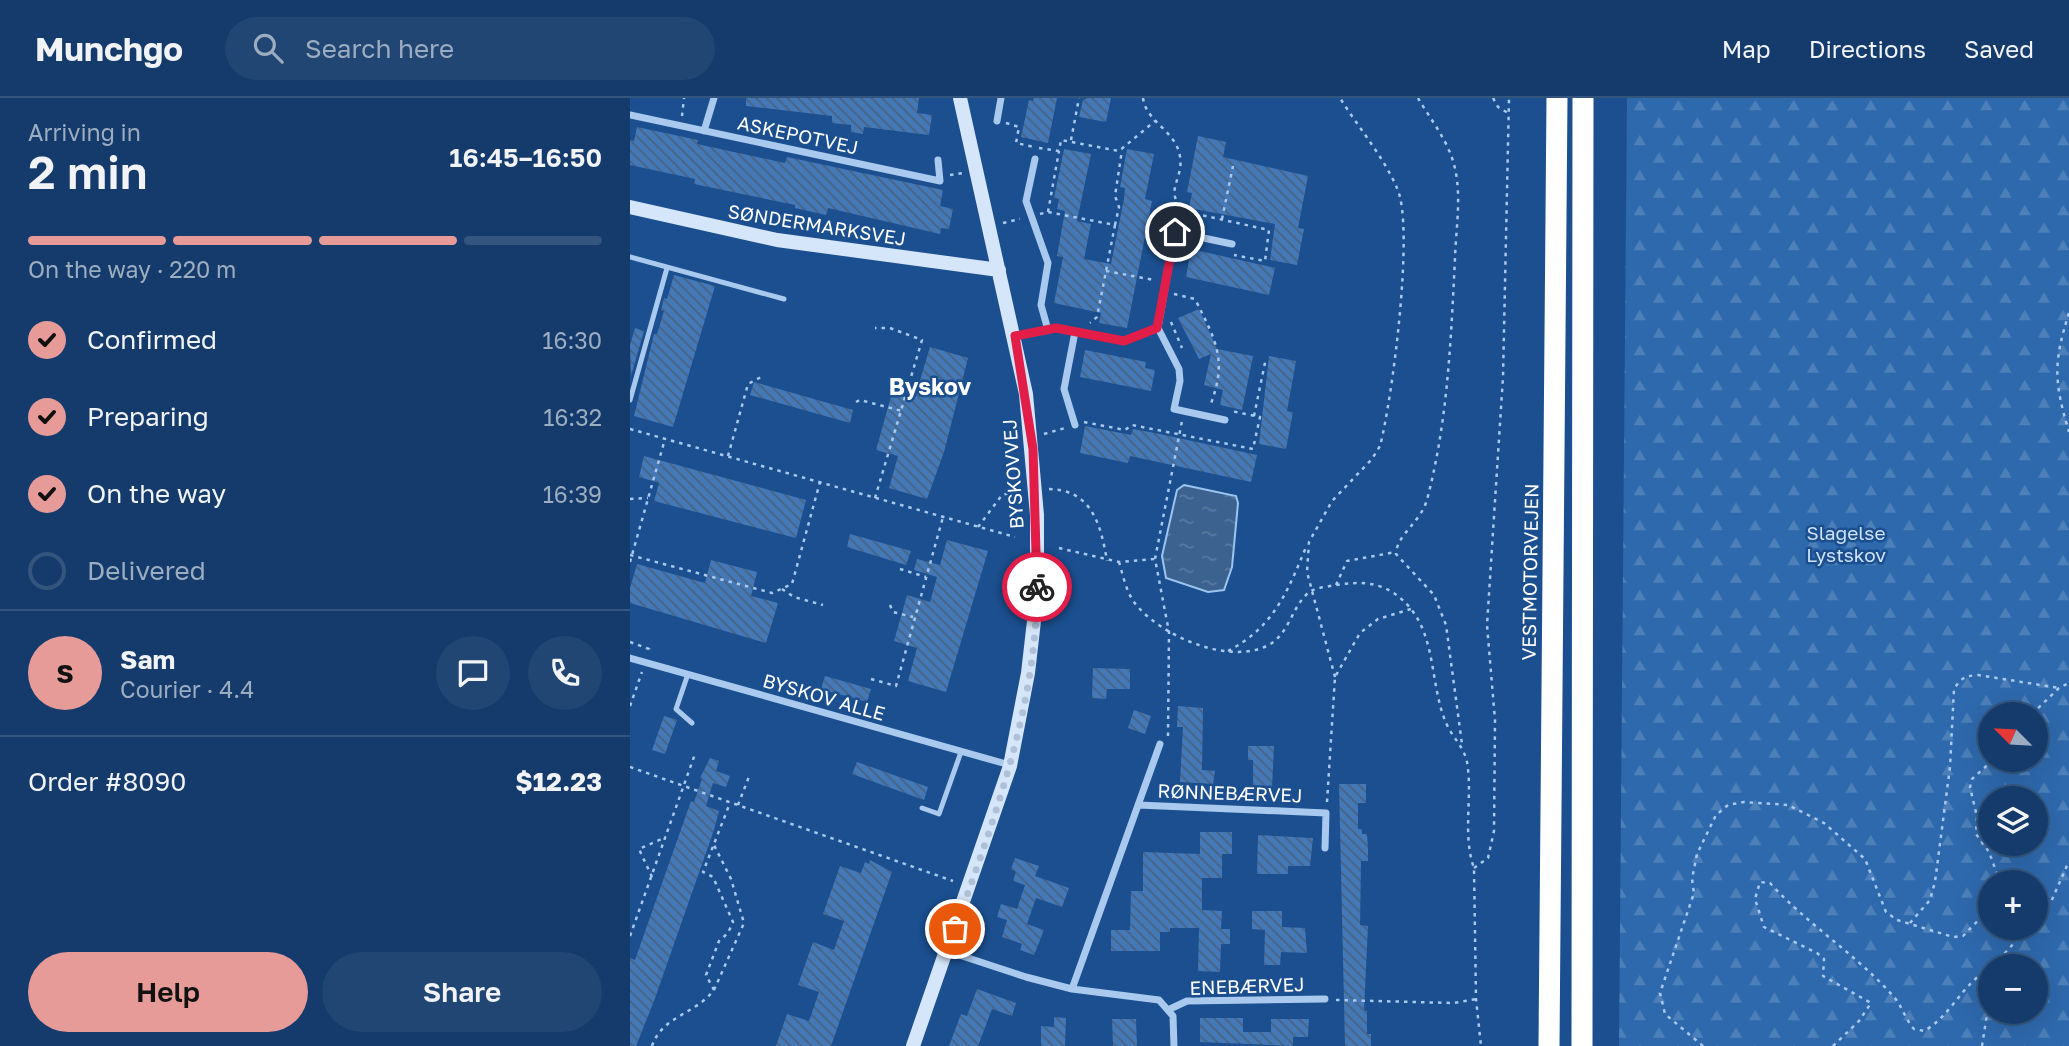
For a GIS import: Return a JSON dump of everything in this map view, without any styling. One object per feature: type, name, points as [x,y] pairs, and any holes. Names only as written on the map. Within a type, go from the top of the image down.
[{"type":"highway","name":"VESTMOTORVEJEN","points":[[1549,1046],[1557,98]]},
{"type":"highway","points":[[1582,1046],[1583,98]]},
{"type":"main road","name":"BYSKOVVEJ","points":[[913,1046],[1010,765],[1028,673],[1037,596],[1036,489],[1032,438],[1015,336],[960,98]]},
{"type":"main road","name":"SØNDERMARKSVEJ","points":[[630,207],[777,240],[999,270]]},
{"type":"street","points":[[704,131],[714,98]]},
{"type":"street","points":[[997,121],[1001,98]]},
{"type":"street","name":"ASKEPOTVEJ","points":[[630,115],[940,181],[939,175]]},
{"type":"street","points":[[1035,159],[1026,201],[1048,263],[1041,305],[1048,330]]},
{"type":"street","points":[[938,160],[939,175]]},
{"type":"street","points":[[1225,420],[1174,409],[1180,381],[1179,369],[1157,328],[1175,232],[1232,244]]},
{"type":"street","points":[[1015,336],[1048,330],[1124,341],[1157,328]]},
{"type":"street","points":[[1075,332],[1064,389],[1075,425]]},
{"type":"street","name":"BYSKOV ALLE","points":[[630,658],[1010,765]]},
{"type":"street","name":"RØNNEBÆRVEJ","points":[[1072,989],[1160,744]]},
{"type":"street","name":"RØNNEBÆRVEJ","points":[[1138,805],[1326,813],[1325,848]]},
{"type":"street","points":[[947,951],[1072,989],[1159,1000],[1170,1009],[1174,1023],[1174,1046]]},
{"type":"street","name":"ENEBÆRVEJ","points":[[1170,1009],[1187,1001],[1325,999]]},
{"type":"lane","points":[[630,257],[784,299]]},
{"type":"lane","points":[[630,400],[667,268]]},
{"type":"lane","points":[[688,674],[676,709],[692,723]]},
{"type":"lane","points":[[922,808],[939,814],[961,752]]},
{"type":"path","points":[[682,126],[684,98]]},
{"type":"path","points":[[1071,140],[1079,98]]},
{"type":"path","points":[[1228,650],[1250,639],[1266,625],[1281,604],[1309,542],[1332,501],[1372,459],[1380,446],[1400,306],[1404,213],[1398,188],[1340,98]]},
{"type":"path","points":[[1418,98],[1452,157],[1457,179],[1455,246],[1441,437],[1425,509],[1418,522],[1399,540],[1396,552],[1434,595],[1446,625],[1462,748],[1467,762],[1469,853],[1474,867],[1476,999],[1481,1046]]},
{"type":"path","points":[[1493,98],[1499,107],[1508,113]]},
{"type":"path","points":[[1474,867],[1488,858],[1494,831],[1495,720],[1487,625],[1503,377],[1509,98]]},
{"type":"path","points":[[997,121],[1019,127],[1016,143],[1059,151]]},
{"type":"path","points":[[1086,334],[1088,324],[1097,317],[1119,207],[1115,196],[1122,150],[1156,121]]},
{"type":"path","points":[[1048,212],[1062,140],[1122,150]]},
{"type":"path","points":[[1035,159],[1037,148]]},
{"type":"path","points":[[1222,219],[1233,166]]},
{"type":"path","points":[[939,175],[976,169]]},
{"type":"path","points":[[989,226],[1048,212],[1115,225]]},
{"type":"path","points":[[1106,271],[1166,283]]},
{"type":"path","points":[[1174,294],[1195,299],[1221,358],[1210,406],[1198,404]]},
{"type":"path","points":[[2069,313],[2056,358],[2058,396],[2069,432]]},
{"type":"path","points":[[875,328],[890,328],[922,340],[875,498]]},
{"type":"path","points":[[1254,416],[1266,358]]},
{"type":"path","points":[[728,456],[748,384],[763,376]]},
{"type":"path","points":[[856,402],[860,400],[902,411]]},
{"type":"path","points":[[1160,744],[1168,739],[1166,684],[1170,632],[1155,559],[1184,412]]},
{"type":"path","points":[[1032,438],[1084,422],[1125,430],[1132,425],[1180,434]]},
{"type":"path","points":[[630,429],[1015,537]]},
{"type":"path","points":[[630,562],[665,439]]},
{"type":"path","points":[[631,555],[772,593],[792,584],[820,482]]},
{"type":"path","points":[[978,527],[990,507],[1002,495],[1036,489],[1057,489],[1075,495],[1091,507],[1101,525],[1107,561]]},
{"type":"path","points":[[630,499],[648,498]]},
{"type":"path","points":[[871,679],[895,686],[943,517]]},
{"type":"path","points":[[1309,542],[1307,572],[1335,677],[1332,768],[1326,813]]},
{"type":"path","points":[[1059,548],[1107,561],[1155,559]]},
{"type":"path","points":[[1335,585],[1347,561],[1396,552]]},
{"type":"path","points":[[1119,562],[1132,600],[1149,619],[1200,645],[1228,650],[1257,650],[1274,642],[1304,596],[1313,589],[1355,581],[1378,584],[1395,592],[1411,609],[1424,631],[1447,725],[1462,748]]},
{"type":"path","points":[[900,569],[926,577]]},
{"type":"path","points":[[782,589],[794,597],[823,605]]},
{"type":"path","points":[[890,605],[893,612],[915,618]]},
{"type":"path","points":[[1335,677],[1360,633],[1378,619],[1411,609]]},
{"type":"path","points":[[630,706],[645,662]]},
{"type":"path","points":[[1910,923],[1930,900],[1935,882],[1949,779],[1954,689],[1959,681],[1964,676],[1978,675],[2059,688]]},
{"type":"path","points":[[2044,702],[2059,688],[2069,683]]},
{"type":"path","points":[[630,936],[695,754]]},
{"type":"path","points":[[630,766],[970,887]]},
{"type":"path","points":[[1980,772],[1972,779],[1969,794],[1977,817],[1976,834],[1989,852],[1996,870]]},
{"type":"path","points":[[738,806],[750,774]]},
{"type":"path","points":[[1703,1046],[1665,1014],[1660,993],[1694,893],[1692,879],[1698,854],[1716,815],[1728,805],[1744,802],[1788,804],[1824,822],[1865,859],[1885,912],[1953,937],[1963,936],[1978,920]]},
{"type":"path","points":[[713,990],[706,975],[719,941],[728,933],[733,922],[713,877],[703,872],[730,803]]},
{"type":"path","points":[[652,877],[639,849],[666,837]]},
{"type":"path","points":[[652,1046],[663,1025],[697,1007],[713,990],[744,923],[731,879],[714,845]]},
{"type":"path","points":[[2048,905],[2069,861]]},
{"type":"path","points":[[1833,1046],[1859,1021],[1871,1003],[1828,980],[1822,972],[1825,960],[1817,953],[1764,927],[1755,899],[1760,882],[1770,883],[1796,911],[1866,970],[1896,999],[1914,1029],[1924,1031],[1937,1024],[1978,975]]},
{"type":"path","points":[[2004,954],[2017,940]]},
{"type":"path","points":[[1325,999],[1454,1003],[1476,999]]},
{"type":"path","points":[[1982,1046],[1985,1024]]},
{"type":"green space","name":"Slagelse Lystskov","points":[[1627,98],[2069,98],[2069,1046],[1619,1046]]},
{"type":"water","points":[[1184,485],[1236,496],[1238,503],[1232,567],[1224,590],[1208,592],[1166,578],[1162,556],[1177,490]]},
{"type":"building","points":[[746,98],[919,98],[917,113],[932,115],[929,135],[864,127],[863,134],[851,132],[851,125],[832,123],[832,116],[746,106]]},
{"type":"building","points":[[1034,98],[1057,98],[1048,143],[1021,137],[1029,100],[1033,101]]},
{"type":"building","points":[[1111,98],[1106,122],[1079,117],[1083,100]]},
{"type":"building","points":[[637,127],[698,140],[697,144],[785,163],[787,157],[943,190],[940,206],[953,209],[949,229],[941,228],[940,234],[828,208],[826,215],[795,208],[795,205],[694,184],[695,179],[630,165],[630,140],[634,141]]},
{"type":"building","points":[[1198,136],[1226,142],[1223,157],[1308,176],[1298,228],[1304,229],[1297,265],[1270,260],[1275,224],[1189,208],[1192,193],[1187,192]]},
{"type":"building","points":[[1064,149],[1091,154],[1077,221],[1091,224],[1084,259],[1111,264],[1124,199],[1125,188],[1120,187],[1127,149],[1154,154],[1145,199],[1152,201],[1127,328],[1099,323],[1101,313],[1054,303],[1063,257],[1057,256],[1065,211],[1057,209],[1059,199],[1054,198]]},
{"type":"building","points":[[1191,249],[1275,268],[1269,295],[1186,277]]},
{"type":"building","points":[[674,275],[715,286],[673,427],[634,416],[654,334],[657,334],[664,311],[661,310],[664,298],[667,299]]},
{"type":"building","points":[[1199,309],[1217,349],[1253,356],[1242,410],[1220,405],[1223,390],[1204,385],[1211,354],[1199,359],[1178,318]]},
{"type":"building","points":[[635,328],[644,331],[631,376],[630,345]]},
{"type":"building","points":[[930,347],[968,358],[944,452],[927,499],[889,488],[898,456],[876,450],[892,393],[914,400]]},
{"type":"building","points":[[1085,350],[1146,362],[1145,368],[1155,370],[1151,391],[1080,377]]},
{"type":"building","points":[[1269,356],[1296,361],[1287,411],[1293,412],[1286,449],[1259,444]]},
{"type":"building","points":[[754,382],[853,410],[850,423],[750,395]]},
{"type":"building","points":[[1085,426],[1131,435],[1133,429],[1257,455],[1251,482],[1130,456],[1128,463],[1080,453]]},
{"type":"building","points":[[644,456],[806,500],[796,538],[654,501],[659,483],[639,477]]},
{"type":"building","points":[[850,534],[911,551],[906,565],[847,547]]},
{"type":"building","points":[[947,540],[988,551],[946,692],[908,681],[917,648],[894,641],[907,595],[930,602],[937,577],[914,570],[917,559],[940,565]]},
{"type":"building","points":[[711,560],[757,572],[751,596],[778,603],[766,643],[630,603],[630,588],[637,564],[705,583]]},
{"type":"building","points":[[1093,668],[1130,669],[1130,689],[1107,689],[1106,699],[1092,698]]},
{"type":"building","points":[[825,676],[871,689],[867,702],[821,689]]},
{"type":"building","points":[[1178,706],[1203,708],[1202,770],[1215,771],[1213,784],[1180,782],[1183,727],[1177,727]]},
{"type":"building","points":[[1134,710],[1151,716],[1145,734],[1128,728]]},
{"type":"building","points":[[664,716],[677,720],[665,754],[652,750]]},
{"type":"building","points":[[1248,746],[1274,746],[1272,788],[1253,788],[1253,760],[1248,760]]},
{"type":"building","points":[[710,758],[719,761],[716,771],[730,776],[726,787],[713,783],[706,806],[719,811],[714,830],[654,1001],[636,1046],[630,1046],[630,958],[635,960],[691,801],[694,802],[702,779],[700,778]]},
{"type":"building","points":[[857,762],[928,787],[924,800],[852,774]]},
{"type":"building","points":[[1339,784],[1366,784],[1366,803],[1358,803],[1358,829],[1362,829],[1362,834],[1367,834],[1368,849],[1368,861],[1361,861],[1360,925],[1368,926],[1364,1010],[1367,1011],[1367,1034],[1371,1034],[1371,1046],[1345,1046]]},
{"type":"building","points":[[1200,832],[1232,832],[1232,854],[1222,854],[1222,878],[1202,878],[1202,910],[1222,911],[1221,929],[1230,929],[1230,944],[1221,944],[1220,972],[1198,971],[1199,928],[1170,928],[1170,932],[1160,932],[1160,951],[1111,951],[1111,930],[1130,930],[1131,891],[1143,891],[1143,852],[1200,854]]},
{"type":"building","points":[[1258,835],[1313,838],[1310,866],[1288,866],[1288,874],[1257,874]]},
{"type":"building","points":[[1015,858],[1039,866],[1035,876],[1069,888],[1062,907],[1036,898],[1027,924],[1044,930],[1034,955],[1020,950],[1022,944],[1002,937],[1007,920],[997,917],[1001,904],[1017,909],[1025,885],[1013,881],[1016,872],[1011,869]]},
{"type":"building","points":[[870,860],[892,872],[831,1046],[776,1046],[787,1014],[809,1021],[819,992],[798,985],[813,942],[834,950],[844,921],[823,914],[840,866],[861,873],[865,862],[869,864]]},
{"type":"building","points":[[1252,911],[1282,911],[1282,927],[1305,928],[1307,953],[1281,952],[1280,965],[1264,965],[1265,930],[1252,929]]},
{"type":"building","points":[[977,989],[1016,1003],[1012,1016],[992,1009],[978,1046],[949,1046],[961,1014],[967,1016]]},
{"type":"building","points":[[1054,1017],[1066,1018],[1065,1046],[1041,1046],[1041,1026],[1054,1027]]},
{"type":"building","points":[[1200,1018],[1243,1018],[1243,1032],[1271,1032],[1271,1019],[1309,1019],[1308,1037],[1293,1037],[1293,1046],[1200,1042]]},
{"type":"building","points":[[1112,1019],[1136,1019],[1137,1046],[1113,1046]]},
{"type":"way so far","points":[[955,929],[1010,765],[1028,673],[1037,587]]},
{"type":"district","name":"Byskov","points":[[930,387]]},
{"type":"route","points":[[1037,587],[1033,449],[1015,336],[1056,328],[1124,341],[1157,328],[1175,232]]}]
